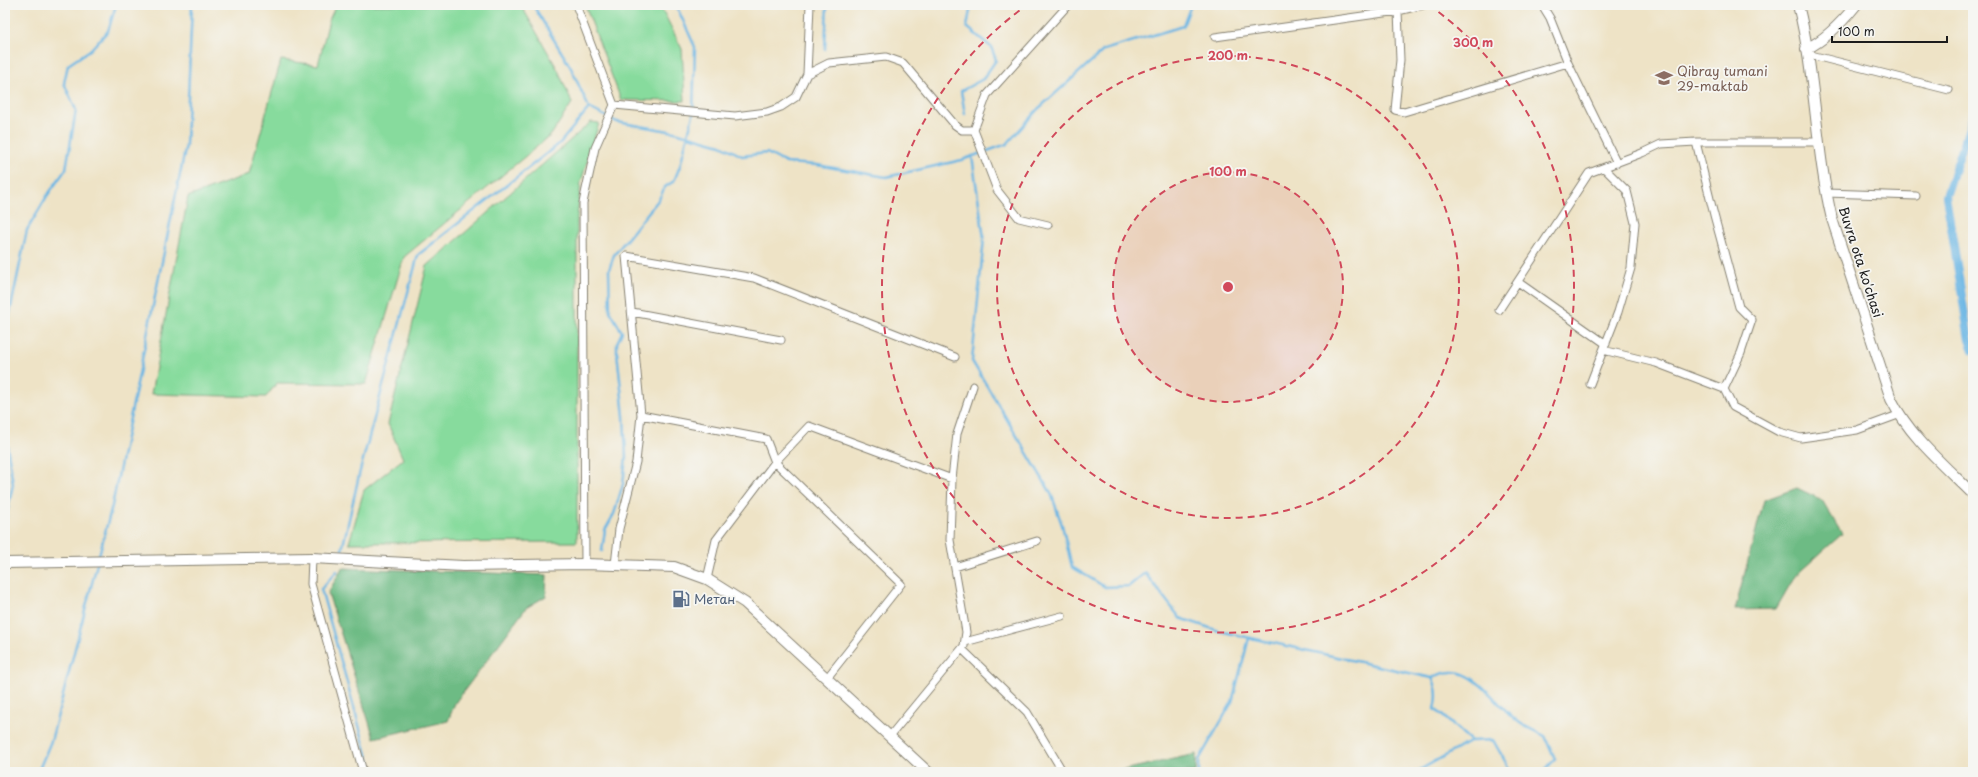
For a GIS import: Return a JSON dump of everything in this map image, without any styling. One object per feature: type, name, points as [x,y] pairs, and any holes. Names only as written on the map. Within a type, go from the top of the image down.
[{"type":"main road","name":"Buvra ota ko'chasi","points":[[1798,5],[1807,52],[1826,193],[1832,219],[1891,400],[1898,415],[1911,431],[1973,494]]},
{"type":"main road","points":[[1807,52],[1840,23],[1856,5]]},
{"type":"main road","points":[[5,563],[312,558],[463,566],[585,564],[674,568],[707,579],[745,602],[928,772]]},
{"type":"street","points":[[576,5],[614,105],[595,148],[583,203],[585,564]]},
{"type":"street","points":[[614,105],[735,116],[767,112],[781,108],[796,97],[807,74],[810,5]]},
{"type":"street","points":[[1048,225],[1019,218],[998,190],[974,130],[987,95],[1068,5]]},
{"type":"street","points":[[1216,37],[1423,5]]},
{"type":"street","points":[[1542,5],[1550,18],[1568,63],[1617,163]]},
{"type":"street","points":[[1397,8],[1400,60],[1395,110],[1404,112],[1568,63]]},
{"type":"street","points":[[1807,52],[1949,90]]},
{"type":"street","points":[[807,74],[828,62],[886,57],[903,63],[955,125],[962,130],[974,130]]},
{"type":"street","points":[[1499,310],[1589,174],[1661,144],[1696,142],[1819,142]]},
{"type":"street","points":[[1696,142],[1739,307],[1752,320],[1741,353],[1724,389]]},
{"type":"street","points":[[1590,384],[1618,312],[1631,268],[1635,223],[1627,191],[1604,168]]},
{"type":"street","points":[[1826,193],[1916,196]]},
{"type":"street","points":[[616,565],[619,529],[636,462],[641,415],[626,256],[754,278],[955,357]]},
{"type":"street","points":[[1518,282],[1604,347],[1656,363],[1724,389],[1733,406],[1779,432],[1801,438],[1857,430],[1898,415]]},
{"type":"street","points":[[632,312],[781,340]]},
{"type":"street","points":[[890,736],[964,646],[966,632],[950,540],[952,478],[957,434],[973,386]]},
{"type":"street","points":[[641,415],[766,439],[775,462],[901,584],[827,678]]},
{"type":"street","points":[[707,579],[716,540],[775,462],[809,426],[952,478]]},
{"type":"street","points":[[955,567],[1036,541]]},
{"type":"street","points":[[312,558],[311,584],[363,772]]},
{"type":"street","points":[[964,646],[1062,616]]},
{"type":"street","points":[[964,646],[1027,712],[1063,772]]},
{"type":"green space","points":[[336,5],[521,5],[558,70],[572,103],[551,135],[404,257],[366,384],[277,383],[266,397],[151,394],[188,197],[249,174],[281,60],[318,65],[329,20]]},
{"type":"green space","points":[[585,5],[660,5],[682,49],[685,101],[621,100]]},
{"type":"green space","points":[[591,122],[599,123],[581,182],[577,218],[577,542],[349,543],[364,490],[403,459],[388,424],[427,266]]},
{"type":"green space","points":[[1797,488],[1822,500],[1842,534],[1795,576],[1776,609],[1735,610],[1764,500]]},
{"type":"green space","points":[[342,568],[547,575],[546,596],[526,608],[455,703],[448,721],[374,738],[328,593]]},
{"type":"green space","points":[[1196,754],[1196,772],[1114,772]]},
{"type":"waterway","points":[[5,336],[27,230],[47,196],[66,169],[76,110],[64,83],[68,65],[90,50],[108,31],[116,5]]},
{"type":"waterway","points":[[98,559],[112,506],[186,145],[192,5]]},
{"type":"waterway","points":[[342,550],[360,471],[418,255],[560,143],[589,108],[571,68],[533,5]]},
{"type":"waterway","points":[[602,551],[605,530],[614,514],[623,484],[626,457],[624,416],[617,352],[617,343],[622,332],[610,311],[609,270],[614,255],[659,199],[665,187],[674,181],[680,166],[693,115],[695,47],[676,5]]},
{"type":"waterway","points":[[825,49],[827,5]]},
{"type":"waterway","points":[[965,114],[961,91],[983,79],[996,60],[991,47],[967,27],[971,5]]},
{"type":"waterway","points":[[589,108],[617,122],[675,132],[721,145],[742,156],[767,153],[786,163],[817,165],[886,177],[962,160],[1007,144],[1038,109],[1104,50],[1183,26],[1191,5]]},
{"type":"waterway","points":[[1973,116],[1946,196],[1969,340],[1973,350]]},
{"type":"waterway","points":[[972,156],[984,238],[972,361],[1051,493],[1062,525],[1072,567],[1105,587],[1129,586],[1145,573],[1180,618],[1219,631],[1432,678],[1446,673],[1458,673],[1470,677],[1491,694],[1510,715],[1520,723],[1545,736],[1555,759],[1543,772]]},
{"type":"waterway","points":[[5,433],[13,484],[5,522]]},
{"type":"waterway","points":[[38,772],[51,741],[97,564]]},
{"type":"waterway","points":[[337,571],[321,589],[372,772]]},
{"type":"waterway","points":[[1199,772],[1199,760],[1232,702],[1249,638]]},
{"type":"waterway","points":[[1432,678],[1437,693],[1435,709],[1471,741]]},
{"type":"waterway","points":[[1416,772],[1471,741],[1493,740],[1511,772]]},
{"type":"place","name":"Qibray tumani 29-maktab","points":[[1664,78]]},
{"type":"place","name":"Метан","points":[[681,599]]}]
